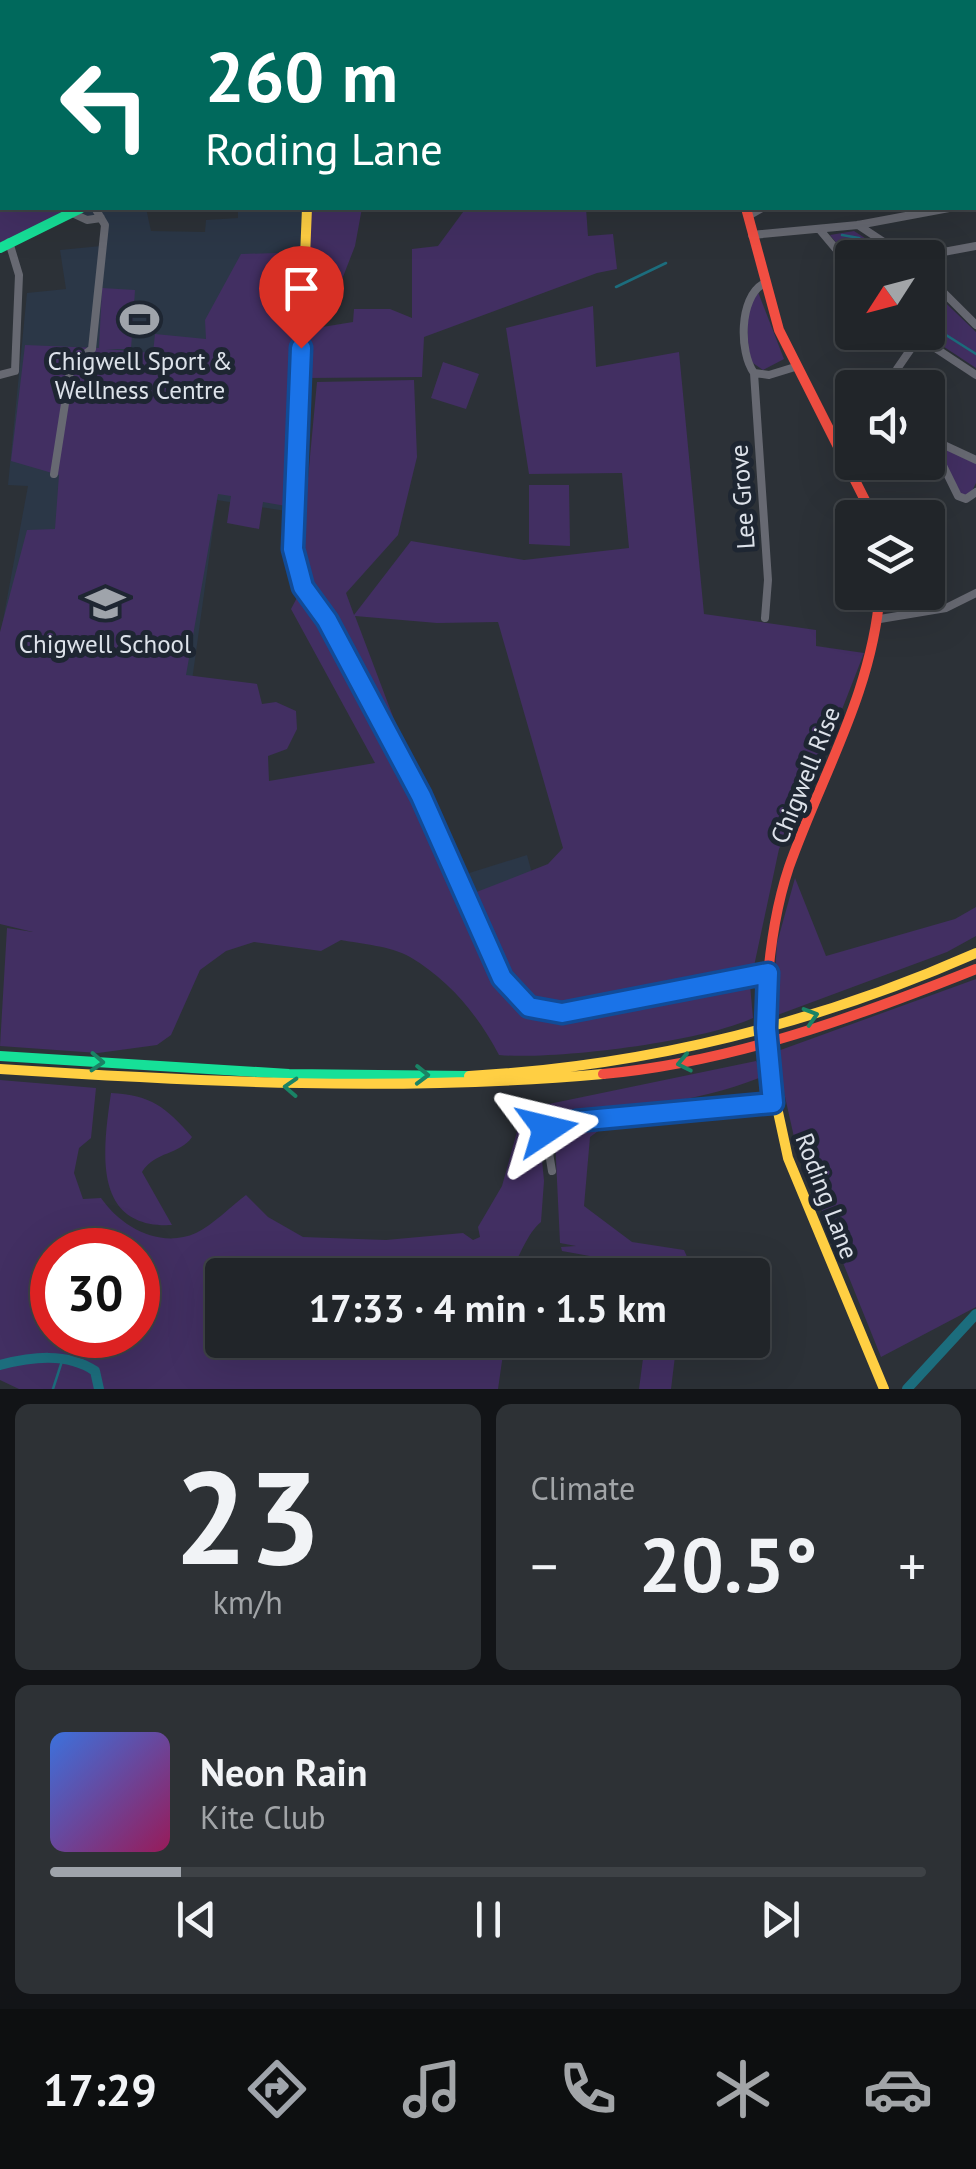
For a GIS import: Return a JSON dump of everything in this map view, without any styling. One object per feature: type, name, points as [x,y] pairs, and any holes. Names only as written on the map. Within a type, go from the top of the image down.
[{"type":"main road","points":[[5,245],[76,210]]},
{"type":"main road","points":[[308,210],[293,549],[303,587],[327,620],[421,796],[502,978],[529,1007],[562,1013],[768,973]]},
{"type":"main road","points":[[747,212],[763,284],[795,366],[861,481],[868,500]]},
{"type":"main road","name":"Chigwell Rise","points":[[768,973],[774,920],[789,869],[870,665],[880,610]]},
{"type":"main road","points":[[0,1056],[332,1074],[462,1076],[569,1068],[666,1053],[792,1022],[861,1001],[976,953]]},
{"type":"main road","points":[[0,1070],[332,1089],[462,1088],[576,1080],[651,1070],[776,1040],[976,969]]},
{"type":"main road","name":"Roding Lane","points":[[768,973],[773,1103],[788,1158],[884,1389]]},
{"type":"street","points":[[76,210],[87,220],[100,218]]},
{"type":"street","points":[[54,474],[71,365],[92,349],[105,224],[96,210]]},
{"type":"street","points":[[752,235],[858,225],[938,210]]},
{"type":"street","points":[[858,225],[882,240]]},
{"type":"street","points":[[820,230],[835,248]]},
{"type":"street","points":[[0,375],[15,371],[19,275],[5,245]]},
{"type":"street","points":[[945,252],[976,246]]},
{"type":"street","name":"Lee Grove","points":[[763,284],[752,290],[747,303],[747,363],[754,373],[768,580],[765,618]]},
{"type":"street","points":[[945,294],[976,326]]},
{"type":"street","points":[[936,350],[976,376]]},
{"type":"street","points":[[754,373],[770,375],[795,366]]},
{"type":"street","points":[[945,445],[976,460]]},
{"type":"street","points":[[945,470],[958,496],[966,499],[976,492]]},
{"type":"street","points":[[880,619],[946,608],[976,593]]},
{"type":"street","points":[[552,1171],[546,1135],[552,1124],[773,1103]]},
{"type":"shaded area","points":[[0,210],[81,210],[0,248]]},
{"type":"shaded area","name":"Chigwell School","points":[[146,210],[151,231],[205,232],[206,220],[238,218],[238,210],[305,210],[292,512],[217,500],[191,688],[0,636],[28,486],[8,485],[27,293],[66,289],[60,250],[101,246],[102,217],[82,221],[80,213]]},
{"type":"shaded area","points":[[310,210],[362,210],[355,246],[325,323],[304,326]]},
{"type":"shaded area","points":[[465,210],[586,210],[588,236],[613,234],[617,269],[424,337],[422,377],[307,378],[304,330],[353,322],[354,309],[390,309],[412,318],[412,249],[438,246]]},
{"type":"shaded area","points":[[854,231],[868,240],[835,241],[830,235]]},
{"type":"shaded area","points":[[278,253],[293,264],[294,368],[286,506],[263,502],[259,529],[227,523],[231,496],[218,494],[186,675],[257,684],[262,704],[276,702],[296,711],[297,729],[287,749],[268,756],[269,781],[375,763],[291,609],[310,573],[302,542],[317,382],[414,380],[417,457],[398,535],[346,593],[354,615],[411,541],[524,560],[629,548],[622,473],[529,474],[506,328],[593,306],[596,367],[679,352],[704,614],[816,630],[816,646],[864,653],[818,771],[779,849],[750,985],[753,1018],[665,1042],[555,1055],[499,1055],[461,1000],[437,976],[402,953],[341,940],[321,951],[254,942],[226,951],[200,970],[171,1035],[157,1045],[98,1053],[0,1046],[7,928],[33,932],[0,924],[0,632],[27,530],[55,529],[59,475],[11,461],[25,345],[99,348],[102,288],[135,290],[131,349],[106,349],[153,353],[155,334],[206,339],[205,320],[241,254]],"holes":[[[355,616],[437,623],[498,622],[563,848],[548,864],[474,893],[409,759]]]},
{"type":"shaded area","points":[[758,292],[784,359],[763,370],[750,361],[747,334],[750,308]]},
{"type":"shaded area","points":[[945,302],[976,332],[976,368],[945,348]]},
{"type":"shaded area","points":[[443,362],[479,374],[466,409],[431,398]]},
{"type":"shaded area","points":[[945,449],[976,463],[976,483],[970,495],[958,496],[945,466]]},
{"type":"shaded area","points":[[529,485],[569,485],[570,546],[529,544]]},
{"type":"shaded area","points":[[527,855],[533,877],[474,894],[466,874]]},
{"type":"shaded area","points":[[795,878],[826,956],[955,919],[976,907],[976,936],[947,952],[772,1017],[777,943]]},
{"type":"shaded area","points":[[976,979],[976,1307],[881,1357],[796,1146],[775,1052]]},
{"type":"shaded area","points":[[756,1061],[761,1069],[759,1078],[709,1094],[555,1120],[539,1128],[544,1181],[541,1222],[517,1258],[205,1258],[205,1358],[502,1358],[498,1389],[19,1389],[0,1380],[0,1080],[96,1088],[91,1138],[79,1148],[74,1173],[83,1199],[101,1198],[134,1228],[30,1228],[30,1358],[160,1358],[160,1237],[196,1233],[246,1195],[268,1217],[303,1237],[386,1240],[463,1233],[473,1240],[480,1237],[478,1227],[502,1186],[521,1117],[544,1105]]},
{"type":"shaded area","points":[[111,1093],[137,1096],[157,1105],[192,1137],[142,1172],[172,1225],[146,1223],[127,1214],[115,1200],[105,1160]]},
{"type":"shaded area","points":[[605,1126],[590,1137],[584,1206],[632,1242],[684,1250],[688,1258],[601,1258],[562,1251],[561,1247],[576,1246],[560,1243],[555,1139],[578,1128]]},
{"type":"shaded area","points":[[643,1358],[675,1358],[671,1389],[639,1389]]},
{"type":"waterway","points":[[842,235],[862,240]]},
{"type":"waterway","points":[[616,287],[666,263]]},
{"type":"waterway","points":[[945,334],[976,354]]},
{"type":"waterway","points":[[907,1389],[976,1314]]},
{"type":"waterway","points":[[0,1365],[36,1358],[73,1361],[95,1371],[99,1389]]},
{"type":"waterway","points":[[53,1389],[63,1358]]},
{"type":"traffic: fast","points":[[0,248],[77,210]]},
{"type":"traffic: fast","points":[[767,988],[770,1075]]},
{"type":"traffic: fast","points":[[0,1056],[289,1074],[469,1076]]},
{"type":"traffic: slow","points":[[307,210],[293,549],[313,599],[387,733],[467,898]]},
{"type":"traffic: slow","points":[[469,1076],[600,1063],[728,1038],[853,1001],[976,953]]},
{"type":"traffic: slow","points":[[0,1069],[226,1081],[377,1084],[603,1074]]},
{"type":"traffic: slow","points":[[770,1075],[788,1158],[884,1389]]},
{"type":"traffic: jam","points":[[747,210],[779,330],[865,500]]},
{"type":"traffic: jam","points":[[767,988],[784,882],[856,699],[878,610]]},
{"type":"traffic: jam","points":[[467,898],[502,978],[529,1007],[563,1013],[768,973]]},
{"type":"traffic: jam","points":[[603,1074],[747,1048],[840,1020],[976,969]]},
{"type":"place","name":"Chigwell Sport & Wellness Centre","points":[[140,320]]},
{"type":"place","name":"Chigwell School","points":[[105,603]]},
{"type":"route","points":[[301,348],[293,549],[303,587],[327,620],[421,796],[502,978],[529,1007],[562,1013],[751,973],[768,973],[766,1028],[773,1103],[576,1121],[552,1124],[547,1129]]}]
